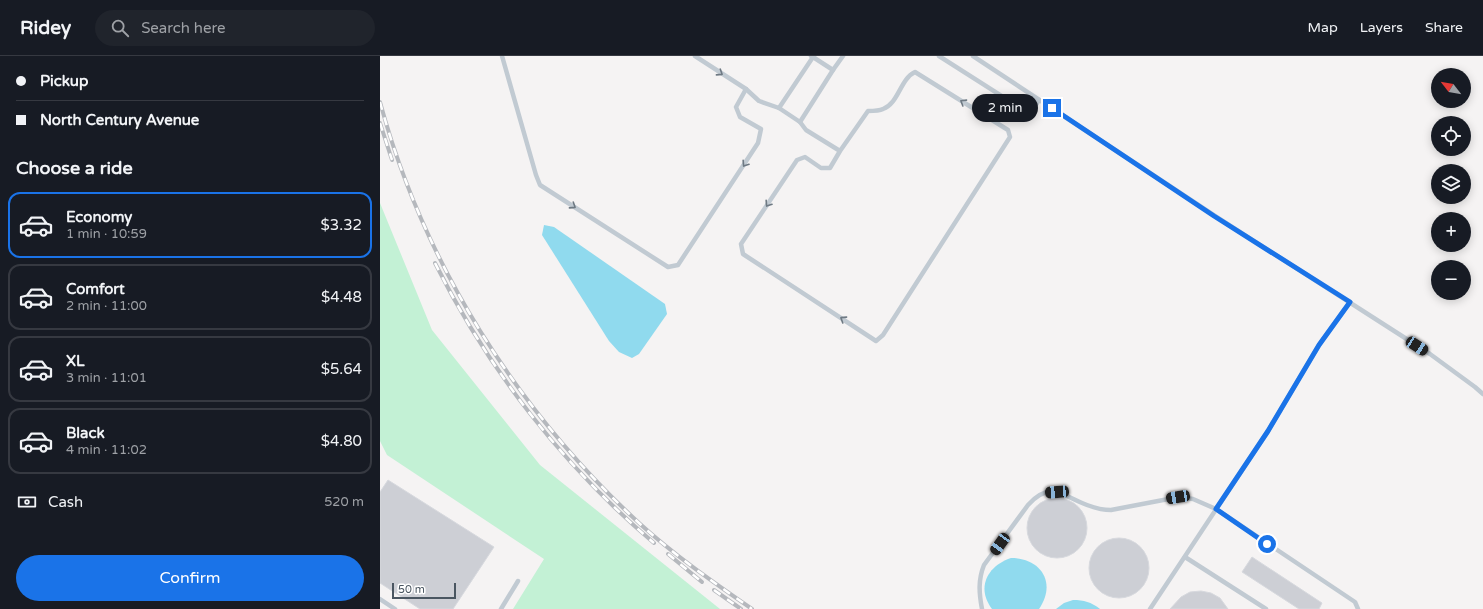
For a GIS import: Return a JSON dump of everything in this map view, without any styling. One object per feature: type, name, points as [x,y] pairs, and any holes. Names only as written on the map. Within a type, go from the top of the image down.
[{"type":"lane","points":[[502,56],[540,185],[668,267],[678,265],[758,143],[761,129],[740,117],[736,107],[746,89]]},
{"type":"lane","points":[[695,56],[746,89],[759,101],[779,108],[800,122],[806,130],[840,151]]},
{"type":"lane","points":[[779,108],[813,56],[833,70]]},
{"type":"lane","points":[[800,122],[843,56]]},
{"type":"lane","points":[[939,56],[1030,114],[1039,100]]},
{"type":"lane","points":[[973,56],[1214,216],[1430,354],[1476,387],[1483,394]]},
{"type":"lane","points":[[915,72],[1008,130],[1010,137],[883,335],[876,341],[743,254],[741,244],[797,160],[805,157],[821,168],[830,168],[840,151],[868,111],[882,110],[889,106],[908,75],[915,72]]},
{"type":"lane","points":[[1150,609],[1268,431],[1319,345],[1350,302]]},
{"type":"lane","points":[[982,609],[979,588],[980,575],[984,566],[1034,498],[1040,494],[1053,492],[1062,493],[1087,505],[1102,510],[1111,510],[1178,497],[1193,499],[1216,509],[1355,602],[1358,609]]},
{"type":"lane","points":[[1185,557],[1266,609]]},
{"type":"lane","points":[[501,609],[518,581]]},
{"type":"lane","points":[[380,599],[395,609]]},
{"type":"green space","points":[[380,203],[432,330],[540,465],[720,609],[513,609],[544,559],[387,455],[380,441]]},
{"type":"water","points":[[544,225],[554,227],[665,304],[667,314],[639,354],[632,358],[619,352],[609,341],[542,235]]},
{"type":"water","points":[[1011,558],[1031,562],[1038,567],[1043,574],[1046,581],[1046,590],[1044,599],[1039,609],[992,609],[987,601],[985,593],[986,579],[996,566]]},
{"type":"water","points":[[1073,600],[1087,602],[1100,609],[1056,609],[1064,603]]},
{"type":"building","points":[[388,480],[494,547],[453,609],[420,609],[380,583],[380,492]]},
{"type":"building","points":[[1057,498],[1074,503],[1082,511],[1087,528],[1082,545],[1074,553],[1057,558],[1040,553],[1032,545],[1027,528],[1032,511],[1040,503]]},
{"type":"building","points":[[1119,538],[1136,543],[1144,551],[1149,568],[1144,585],[1136,593],[1119,598],[1102,593],[1094,585],[1089,568],[1094,551],[1102,543]]},
{"type":"building","points":[[1252,557],[1322,603],[1319,609],[1299,609],[1242,572]]},
{"type":"building","points":[[1201,591],[1211,593],[1220,598],[1228,609],[1170,609],[1181,597],[1190,592]]},
{"type":"railway","points":[[380,102],[399,162],[422,220],[449,276],[480,330],[515,382],[553,432],[594,479],[639,523],[680,557],[752,609]]},
{"type":"railway","points":[[380,123],[392,160]]},
{"type":"railway","points":[[435,263],[479,341],[530,414],[589,482],[654,543]]},
{"type":"railway","points":[[668,554],[702,582]]},
{"type":"railway","points":[[714,590],[741,609]]},
{"type":"route","points":[[1052,108],[1214,216],[1350,302],[1319,345],[1290,390],[1268,431],[1216,509],[1267,544]]}]
